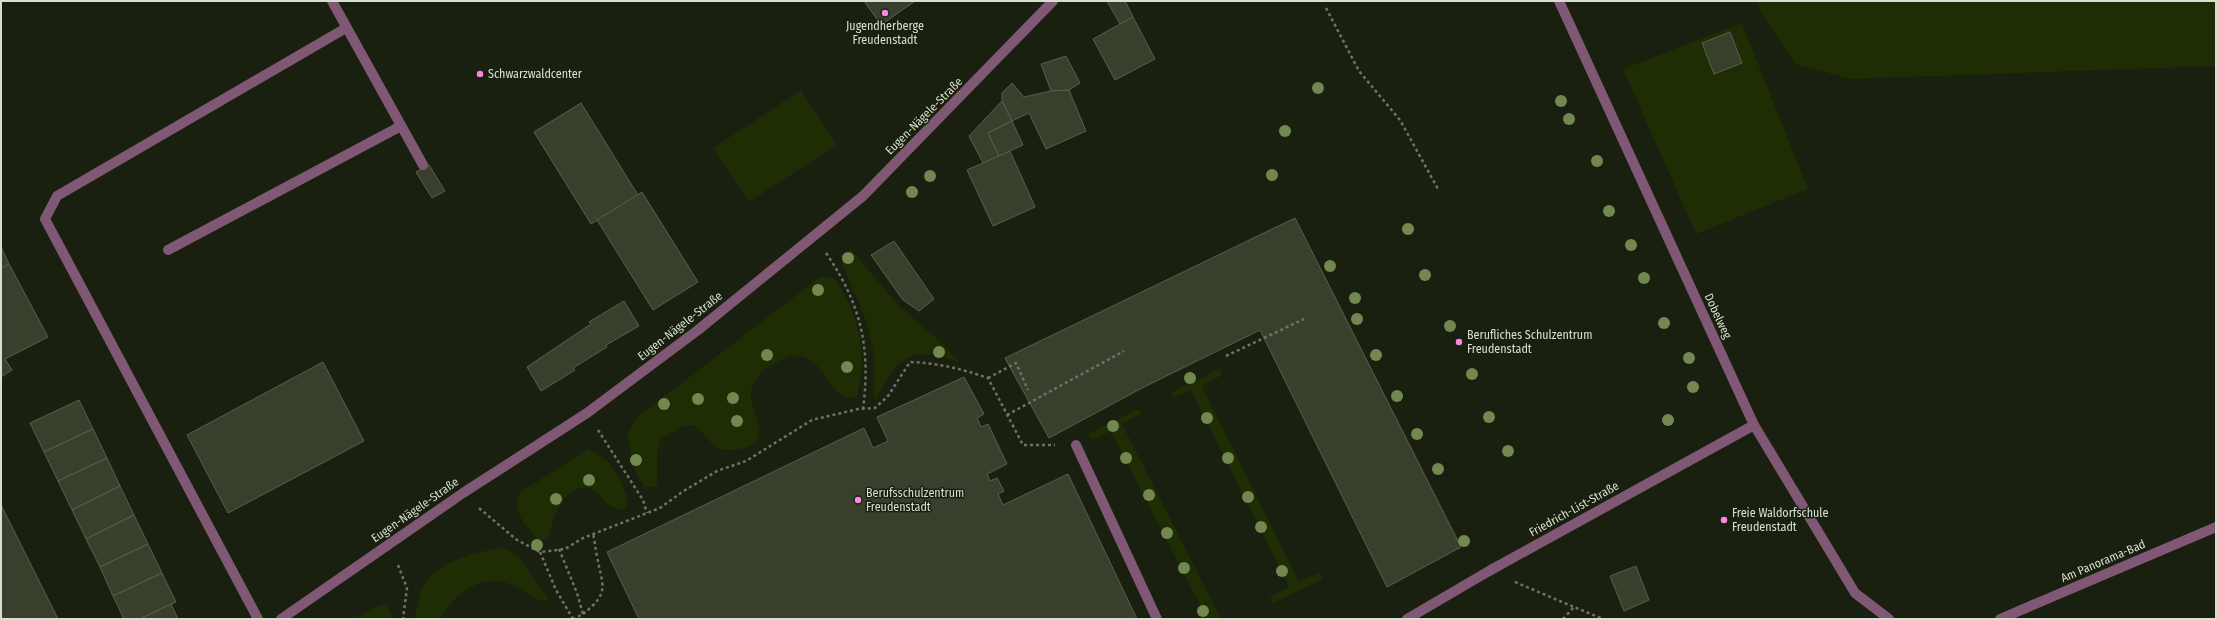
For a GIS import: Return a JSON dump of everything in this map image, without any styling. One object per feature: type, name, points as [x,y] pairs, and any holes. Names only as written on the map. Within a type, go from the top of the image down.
[{"type":"street","points":[[332,1],[423,165]]},
{"type":"street","name":"Eugen-Nägele-Straße","points":[[281,619],[463,493],[587,413],[698,330],[863,196],[1053,1]]},
{"type":"street","name":"Dobelweg","points":[[1559,1],[1754,425],[1855,593],[1889,619]]},
{"type":"street","points":[[258,619],[45,219],[57,196],[346,28]]},
{"type":"street","points":[[168,250],[401,126]]},
{"type":"street","name":"Friedrich-List-Straße","points":[[1408,619],[1489,571],[1754,425]]},
{"type":"street","points":[[1076,445],[1157,619]]},
{"type":"street","name":"Am Panorama-Bad","points":[[2000,619],[2216,527]]},
{"type":"path","points":[[1326,8],[1359,71],[1400,120],[1438,189]]},
{"type":"path","points":[[814,236],[836,268],[859,319],[864,339],[867,368],[863,409]]},
{"type":"path","points":[[1226,356],[1304,319]]},
{"type":"path","points":[[1007,415],[1124,351]]},
{"type":"path","points":[[463,493],[517,540],[540,552],[559,550],[593,534],[660,508],[717,471],[746,461],[812,420],[863,409],[875,408],[888,396],[910,362],[935,363],[966,370],[988,378],[1023,445],[1076,445]]},
{"type":"path","points":[[988,378],[1016,364],[1028,390]]},
{"type":"path","points":[[587,413],[643,500],[647,513]]},
{"type":"path","points":[[540,552],[556,590],[574,619],[594,606],[602,593],[604,579],[593,534]]},
{"type":"path","points":[[390,544],[407,588],[403,619]]},
{"type":"path","points":[[559,550],[577,593],[583,614]]},
{"type":"path","points":[[1489,571],[1603,619]]},
{"type":"path","points":[[1563,619],[1574,607]]},
{"type":"green space","points":[[1757,1],[2216,1],[2216,66],[1850,79],[1796,64],[1760,10]]},
{"type":"green space","points":[[1742,23],[1808,189],[1696,234],[1623,69]]},
{"type":"green space","points":[[801,90],[837,145],[749,202],[713,148]]},
{"type":"green space","points":[[851,249],[899,306],[941,342],[959,362],[929,354],[918,354],[909,357],[895,368],[875,401],[874,358],[872,345],[866,321],[841,262]]},
{"type":"green space","points":[[820,277],[834,278],[846,297],[855,319],[862,354],[862,369],[857,396],[847,397],[839,393],[812,361],[802,356],[786,357],[763,371],[752,386],[751,398],[759,433],[757,440],[751,446],[735,450],[721,449],[715,446],[695,425],[683,426],[661,439],[657,453],[657,487],[645,487],[636,473],[627,437],[636,418]]},
{"type":"green space","points":[[1219,369],[1222,375],[1202,386],[1299,582],[1320,572],[1323,579],[1273,603],[1270,597],[1289,587],[1191,390],[1173,398],[1171,393]]},
{"type":"green space","points":[[1138,409],[1141,414],[1122,424],[1221,619],[1207,619],[1111,431],[1092,440],[1088,434]]},
{"type":"green space","points":[[589,449],[608,461],[620,480],[628,500],[624,510],[606,503],[591,489],[579,489],[571,492],[560,506],[552,523],[548,539],[539,541],[525,525],[519,514],[519,493]]},
{"type":"green space","points":[[503,548],[519,556],[550,601],[535,598],[504,582],[482,582],[472,586],[454,600],[439,619],[415,619],[422,589],[436,572],[446,565],[470,555]]},
{"type":"green space","points":[[387,603],[393,619],[356,619],[371,609]]},
{"type":"building","name":"Jugendherberge Freudenstadt","points":[[864,1],[915,1],[881,25]]},
{"type":"building","points":[[1107,1],[1125,1],[1133,17],[1120,24]]},
{"type":"building","points":[[1133,17],[1155,59],[1115,80],[1093,39]]},
{"type":"building","points":[[1730,32],[1742,63],[1714,74],[1702,43]]},
{"type":"building","points":[[1066,56],[1080,83],[1069,90],[1051,91],[1041,64]]},
{"type":"building","points":[[1012,83],[1024,97],[1051,91],[1069,90],[1086,131],[1046,149],[1029,113],[1012,121],[1002,101],[1002,93]]},
{"type":"building","points":[[1002,101],[1012,121],[988,133],[999,156],[983,163],[969,136]]},
{"type":"building","points":[[581,103],[638,195],[591,224],[534,132]]},
{"type":"building","points":[[1012,121],[1023,145],[999,156],[988,133]]},
{"type":"building","points":[[1010,151],[1035,207],[993,226],[967,170]]},
{"type":"building","points":[[429,165],[445,191],[432,198],[416,172]]},
{"type":"building","points":[[642,192],[698,282],[653,310],[597,220]]},
{"type":"building","points":[[1295,218],[1461,547],[1387,587],[1260,330],[1142,388],[1049,438],[1005,358]]},
{"type":"building","points":[[894,241],[934,299],[919,311],[903,300],[871,255]]},
{"type":"building","points":[[1,247],[9,264],[1,268]]},
{"type":"building","points":[[9,264],[48,337],[5,359],[12,370],[1,377],[1,268]]},
{"type":"building","points":[[624,301],[639,326],[606,345],[607,347],[573,368],[575,370],[541,391],[527,367],[591,324],[589,322]]},
{"type":"building","points":[[323,362],[364,441],[228,513],[187,435]]},
{"type":"building","name":"Berufsschulzentrum Freudenstadt","points":[[964,377],[984,414],[977,418],[981,427],[988,424],[1007,464],[987,474],[990,481],[997,478],[1004,491],[998,494],[1003,505],[1068,474],[1137,619],[639,619],[607,552],[864,428],[873,448],[888,441],[877,417]]},
{"type":"building","points":[[79,400],[93,429],[44,452],[30,423]]},
{"type":"building","points":[[93,429],[107,458],[58,481],[44,452]]},
{"type":"building","points":[[107,458],[120,486],[72,510],[58,481]]},
{"type":"building","points":[[120,486],[134,515],[86,539],[72,510]]},
{"type":"building","points":[[1,505],[58,619],[1,619]]},
{"type":"building","points":[[134,515],[148,544],[100,567],[86,539]]},
{"type":"building","points":[[148,544],[162,573],[113,596],[100,567]]},
{"type":"building","points":[[1636,566],[1649,600],[1624,611],[1610,576]]},
{"type":"building","points":[[162,573],[176,602],[140,619],[124,619],[113,596]]},
{"type":"building","points":[[171,604],[178,619],[140,619]]},
{"type":"place","name":"Jugendherberge Freudenstadt","points":[[885,13]]},
{"type":"place","name":"Schwarzwaldcenter","points":[[480,74]]},
{"type":"place","name":"Berufliches Schulzentrum Freudenstadt","points":[[1459,342]]},
{"type":"place","name":"Berufsschulzentrum Freudenstadt","points":[[858,500]]},
{"type":"place","name":"Freie Waldorfschule Freudenstadt","points":[[1724,520]]}]
